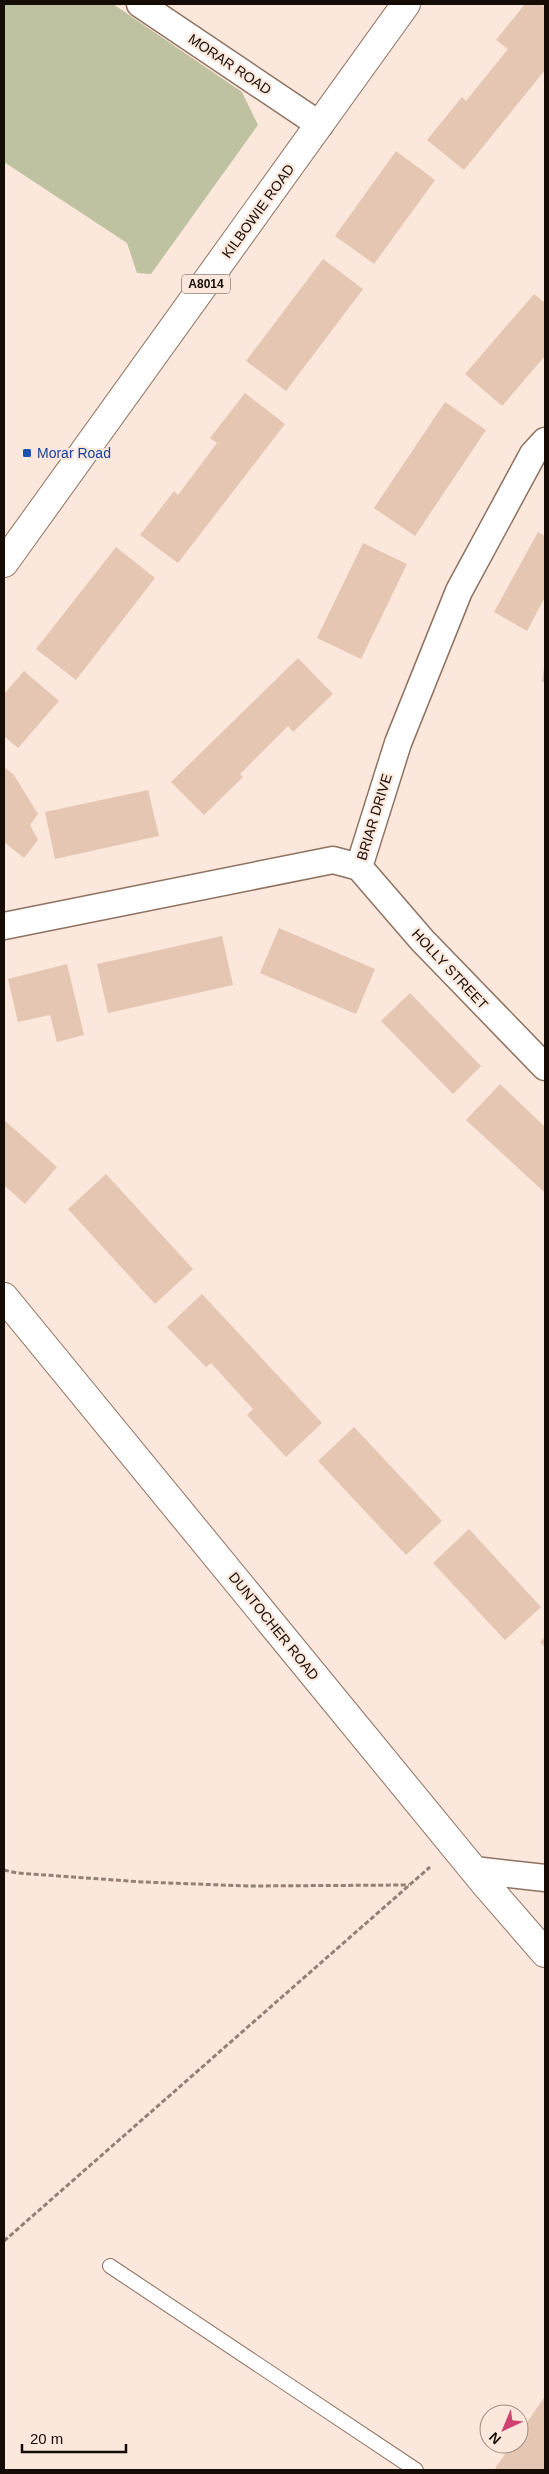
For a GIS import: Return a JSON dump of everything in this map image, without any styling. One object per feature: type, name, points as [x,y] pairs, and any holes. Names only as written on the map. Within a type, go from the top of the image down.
[{"type":"main road","name":"KILBOWIE ROAD","points":[[4,563],[406,4]]},
{"type":"main road","name":"DUNTOCHER ROAD","points":[[4,1297],[454,1846],[545,1953]]},
{"type":"street","name":"MORAR ROAD","points":[[140,4],[320,125]]},
{"type":"street","name":"BRIAR DRIVE","points":[[4,926],[333,860],[359,867],[398,743],[458,591],[533,454],[545,441]]},
{"type":"street","name":"HOLLY STREET","points":[[359,867],[422,940],[545,1067]]},
{"type":"street","points":[[474,1870],[545,1878]]},
{"type":"lane","points":[[110,2266],[416,2470]]},
{"type":"path","points":[[4,2241],[454,1846]]},
{"type":"path","points":[[4,1870],[17,1873],[143,1882],[248,1886],[409,1885]]},
{"type":"green space","points":[[4,4],[113,4],[242,92],[258,125],[151,274],[137,273],[127,243],[4,162]]},
{"type":"building","points":[[525,4],[541,4],[545,7],[545,70],[464,170],[427,140],[462,97],[466,101],[508,49],[496,40]]},
{"type":"building","points":[[396,151],[435,180],[374,264],[335,236]]},
{"type":"building","points":[[323,259],[363,289],[286,391],[246,361]]},
{"type":"building","points":[[534,294],[545,303],[545,356],[502,406],[465,374]]},
{"type":"building","points":[[245,393],[285,424],[178,563],[140,535],[174,491],[178,495],[217,443],[210,438]]},
{"type":"building","points":[[445,402],[486,430],[415,536],[374,508]]},
{"type":"building","points":[[538,532],[545,536],[545,597],[527,631],[494,612]]},
{"type":"building","points":[[363,543],[407,564],[361,659],[317,638]]},
{"type":"building","points":[[116,547],[155,578],[76,680],[36,649]]},
{"type":"building","points":[[298,658],[333,694],[293,732],[288,726],[240,774],[243,777],[204,815],[171,782]]},
{"type":"building","points":[[544,667],[545,682],[542,682]]},
{"type":"building","points":[[24,671],[59,701],[18,748],[4,736],[4,694]]},
{"type":"building","points":[[4,767],[14,775],[38,814],[30,825],[38,840],[24,858],[4,842]]},
{"type":"building","points":[[148,790],[159,836],[55,859],[45,812]]},
{"type":"building","points":[[279,928],[375,969],[356,1014],[260,973]]},
{"type":"building","points":[[222,936],[233,985],[108,1013],[97,964]]},
{"type":"building","points":[[67,964],[84,1035],[57,1042],[50,1015],[18,1022],[8,979]]},
{"type":"building","points":[[410,993],[481,1066],[453,1094],[381,1021]]},
{"type":"building","points":[[500,1084],[545,1127],[544,1192],[466,1120]]},
{"type":"building","points":[[4,1120],[57,1167],[25,1204],[4,1185]]},
{"type":"building","points":[[106,1174],[193,1269],[155,1304],[68,1209]]},
{"type":"building","points":[[202,1294],[322,1423],[286,1457],[247,1415],[253,1409],[211,1363],[206,1367],[167,1327]]},
{"type":"building","points":[[354,1427],[442,1521],[406,1555],[318,1461]]},
{"type":"building","points":[[469,1529],[541,1607],[505,1640],[433,1563]]},
{"type":"building","points":[[545,1637],[545,1648],[540,1642]]},
{"type":"building","points":[[545,2396],[545,2470],[494,2470],[505,2454],[529,2454],[529,2419]]},
{"type":"place","name":"Morar Road","points":[[27,453]]}]
